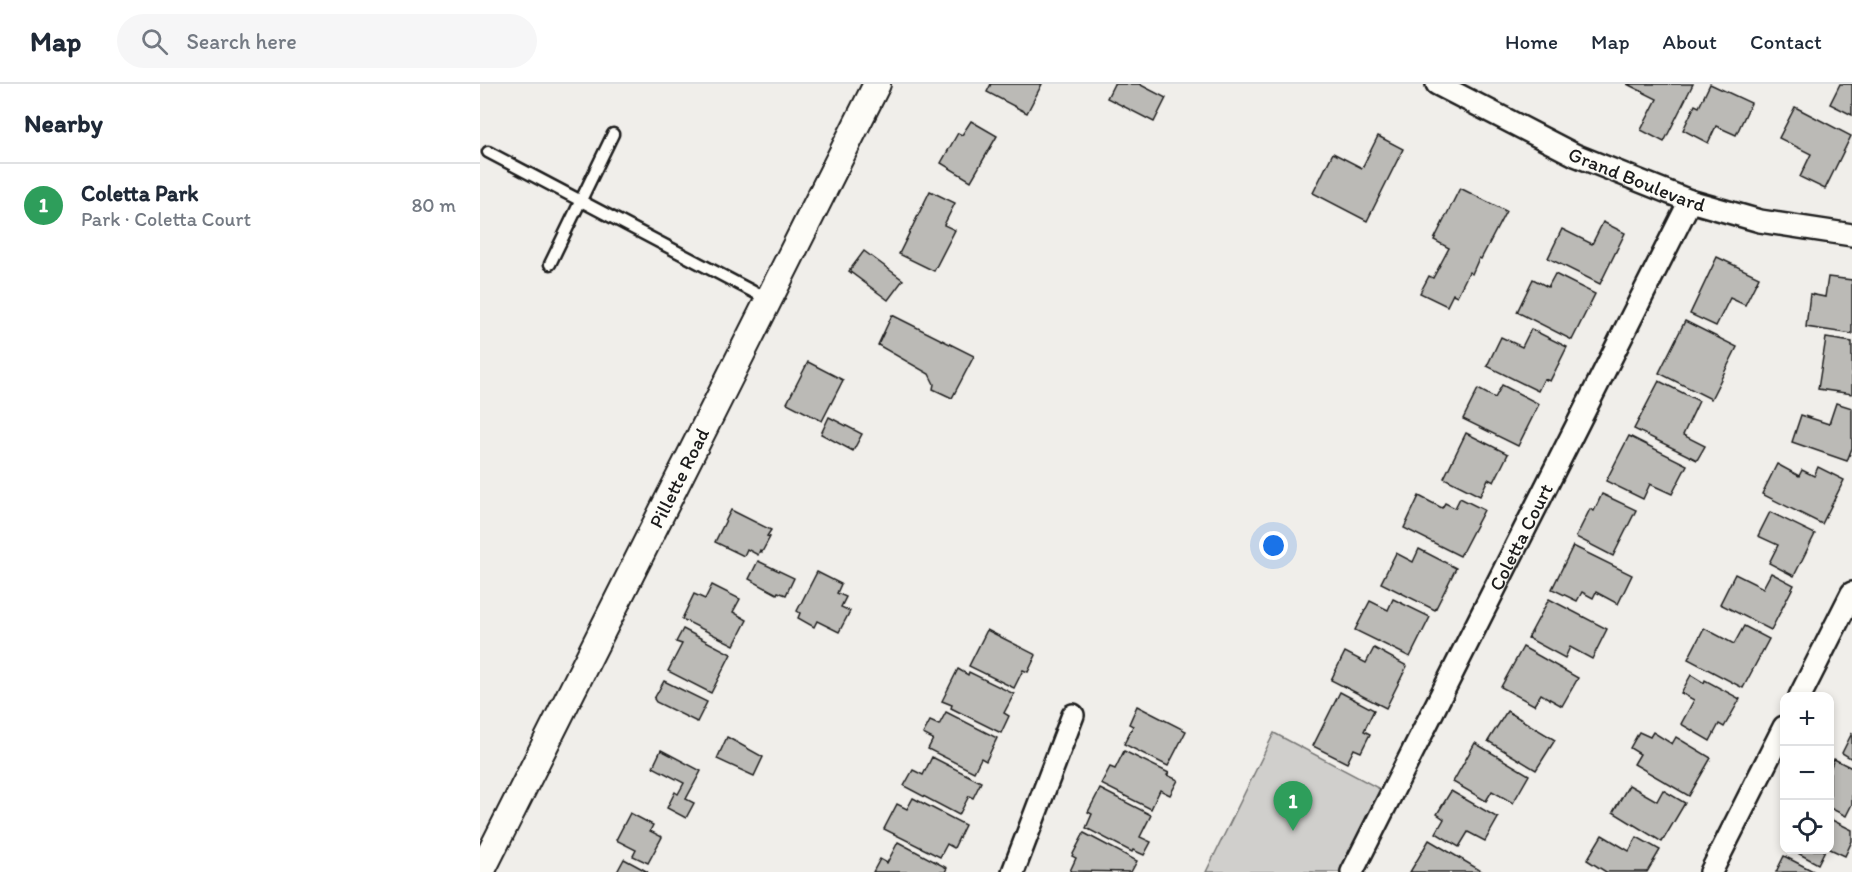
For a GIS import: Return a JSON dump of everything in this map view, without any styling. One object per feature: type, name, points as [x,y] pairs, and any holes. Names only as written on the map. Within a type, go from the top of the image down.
[{"type":"street","name":"Pillette Road","points":[[482,872],[877,84]]},
{"type":"street","name":"Grand Boulevard","points":[[1437,84],[1575,155],[1690,201],[1760,221],[1852,234]]},
{"type":"street","name":"Coletta Court","points":[[1352,872],[1690,201]]},
{"type":"street","points":[[1802,692],[1852,593]]},
{"type":"street","points":[[1013,872],[1073,715]]},
{"type":"street","points":[[1712,872],[1780,737]]},
{"type":"lane","points":[[550,264],[613,134]]},
{"type":"lane","points":[[488,152],[769,300]]},
{"type":"shaded area","points":[[1274,733],[1380,789],[1339,872],[1206,872]]},
{"type":"building","points":[[991,84],[1042,84],[1027,113],[987,92]]},
{"type":"building","points":[[1114,84],[1139,84],[1166,98],[1154,122],[1107,98]]},
{"type":"building","points":[[1627,84],[1693,84],[1664,142],[1641,130],[1657,99]]},
{"type":"building","points":[[1710,84],[1751,103],[1736,135],[1716,126],[1708,143],[1683,130],[1695,105],[1699,107]]},
{"type":"building","points":[[1840,84],[1852,84],[1852,115],[1830,104]]},
{"type":"building","points":[[1795,107],[1851,136],[1825,189],[1800,177],[1811,154],[1779,138]]},
{"type":"building","points":[[971,121],[997,136],[971,181],[941,163],[958,133],[962,135]]},
{"type":"building","points":[[1378,136],[1403,149],[1367,221],[1313,193],[1333,153],[1362,168]]},
{"type":"building","points":[[1460,188],[1506,211],[1472,274],[1469,272],[1457,296],[1453,294],[1447,306],[1420,293],[1429,276],[1433,278],[1449,248],[1434,240]]},
{"type":"building","points":[[930,191],[955,203],[944,225],[955,230],[934,271],[899,254]]},
{"type":"building","points":[[1603,222],[1625,233],[1600,284],[1548,258],[1562,229],[1592,244]]},
{"type":"building","points":[[864,251],[903,280],[888,300],[849,271]]},
{"type":"building","points":[[1717,257],[1759,277],[1745,305],[1730,298],[1716,326],[1690,314]]},
{"type":"building","points":[[1555,274],[1595,294],[1572,340],[1517,312],[1533,279],[1548,287]]},
{"type":"building","points":[[1828,277],[1852,280],[1852,334],[1806,327],[1810,294],[1825,297]]},
{"type":"building","points":[[892,315],[974,356],[952,398],[933,389],[934,384],[929,374],[878,345]]},
{"type":"building","points":[[1685,321],[1737,347],[1711,399],[1659,373]]},
{"type":"building","points":[[1531,329],[1567,347],[1550,381],[1544,379],[1538,391],[1487,366],[1501,337],[1522,347]]},
{"type":"building","points":[[1826,338],[1852,342],[1852,394],[1818,389]]},
{"type":"building","points":[[808,362],[843,380],[822,421],[787,403]]},
{"type":"building","points":[[1659,381],[1699,401],[1683,435],[1705,446],[1697,460],[1634,429]]},
{"type":"building","points":[[1502,385],[1539,404],[1518,446],[1463,419],[1478,389],[1495,398]]},
{"type":"building","points":[[1836,403],[1852,408],[1852,448],[1847,461],[1792,442],[1801,415],[1829,424]]},
{"type":"building","points":[[829,417],[862,434],[853,451],[821,434]]},
{"type":"building","points":[[1466,433],[1508,454],[1494,482],[1488,479],[1480,496],[1444,478]]},
{"type":"building","points":[[1629,436],[1687,465],[1672,494],[1650,484],[1643,499],[1606,481]]},
{"type":"building","points":[[1777,464],[1799,476],[1802,470],[1814,476],[1818,467],[1844,480],[1822,524],[1762,494]]},
{"type":"building","points":[[1602,494],[1636,510],[1613,556],[1576,537],[1590,509],[1594,511]]},
{"type":"building","points":[[1419,496],[1442,508],[1445,503],[1455,508],[1460,498],[1484,510],[1460,556],[1404,528]]},
{"type":"building","points":[[731,510],[771,530],[767,536],[770,537],[758,555],[747,549],[744,556],[715,542]]},
{"type":"building","points":[[1770,512],[1815,534],[1794,576],[1769,563],[1778,545],[1758,536]]},
{"type":"building","points":[[1573,546],[1632,575],[1618,604],[1596,592],[1593,598],[1582,592],[1577,601],[1552,589]]},
{"type":"building","points":[[1419,549],[1456,568],[1435,610],[1381,583],[1396,553],[1413,562]]},
{"type":"building","points":[[758,561],[794,578],[786,595],[778,592],[777,594],[749,579]]},
{"type":"building","points":[[817,572],[841,584],[837,593],[846,597],[841,607],[850,611],[839,632],[817,621],[814,627],[798,618],[800,613],[797,611]]},
{"type":"building","points":[[1771,573],[1794,585],[1771,630],[1720,604],[1735,574],[1763,588]]},
{"type":"building","points":[[712,585],[740,599],[733,612],[747,620],[734,645],[682,619],[694,594],[705,599]]},
{"type":"building","points":[[1393,599],[1430,617],[1410,657],[1355,630],[1370,601],[1388,610]]},
{"type":"building","points":[[1549,599],[1607,629],[1592,659],[1570,647],[1565,658],[1528,638]]},
{"type":"building","points":[[1744,626],[1769,639],[1743,688],[1688,659],[1704,628],[1734,644]]},
{"type":"building","points":[[683,629],[731,654],[711,693],[668,671],[682,644],[676,642]]},
{"type":"building","points":[[987,630],[1036,655],[1028,672],[1023,670],[1014,688],[969,666]]},
{"type":"building","points":[[1523,647],[1578,678],[1562,706],[1541,694],[1534,705],[1501,687]]},
{"type":"building","points":[[1374,648],[1407,666],[1386,708],[1331,680],[1345,652],[1366,663]]},
{"type":"building","points":[[958,669],[1014,694],[1004,713],[1009,716],[1001,733],[951,708],[952,705],[942,701]]},
{"type":"building","points":[[1691,675],[1740,699],[1724,727],[1719,724],[1710,741],[1681,724],[1694,700],[1681,693]]},
{"type":"building","points":[[664,681],[707,702],[697,722],[656,702],[654,699]]},
{"type":"building","points":[[1340,692],[1374,710],[1364,731],[1370,734],[1361,752],[1354,749],[1347,763],[1313,746]]},
{"type":"building","points":[[1137,706],[1186,731],[1168,766],[1124,744],[1133,726],[1129,724]]},
{"type":"building","points":[[1507,711],[1555,740],[1536,770],[1488,741]]},
{"type":"building","points":[[946,712],[997,738],[986,761],[981,758],[974,772],[928,749],[933,739],[923,734],[930,721],[939,725]]},
{"type":"building","points":[[1639,732],[1650,737],[1653,732],[1672,744],[1676,737],[1711,758],[1689,796],[1634,764],[1640,754],[1630,748]]},
{"type":"building","points":[[1852,733],[1852,759],[1842,753]]},
{"type":"building","points":[[727,737],[763,757],[754,776],[717,759]]},
{"type":"building","points":[[1475,743],[1529,775],[1513,803],[1492,791],[1486,801],[1453,782]]},
{"type":"building","points":[[661,750],[701,771],[686,799],[694,803],[686,818],[667,808],[675,792],[678,794],[684,783],[653,767]]},
{"type":"building","points":[[1124,751],[1169,773],[1167,775],[1178,780],[1170,795],[1160,790],[1151,809],[1101,784],[1110,767],[1115,769]]},
{"type":"building","points":[[932,757],[981,782],[973,798],[969,796],[959,815],[904,786],[913,770],[923,775]]},
{"type":"building","points":[[1834,759],[1852,768],[1852,804],[1846,816],[1834,810]]},
{"type":"building","points":[[1629,785],[1657,801],[1663,790],[1685,803],[1662,842],[1613,812]]},
{"type":"building","points":[[1100,789],[1151,815],[1140,837],[1151,842],[1144,855],[1133,850],[1132,852],[1086,828],[1092,814],[1088,812]]},
{"type":"building","points":[[1451,791],[1498,818],[1485,841],[1468,832],[1459,847],[1436,833],[1444,819],[1437,814]]},
{"type":"building","points":[[913,798],[965,825],[954,848],[947,844],[940,857],[884,829],[897,804],[907,809]]},
{"type":"building","points":[[630,813],[653,825],[650,831],[662,837],[648,863],[633,856],[636,850],[616,840]]},
{"type":"building","points":[[1834,821],[1852,830],[1852,841],[1845,856],[1834,851]]},
{"type":"building","points":[[1084,833],[1137,861],[1131,872],[1070,871],[1076,858],[1072,856]]},
{"type":"building","points":[[1602,835],[1629,851],[1637,837],[1660,850],[1647,872],[1606,872],[1587,860]]},
{"type":"building","points":[[1429,840],[1483,872],[1410,872]]},
{"type":"building","points":[[898,842],[947,868],[945,872],[873,872],[880,859],[887,863]]},
{"type":"building","points":[[1800,854],[1823,854],[1818,864]]},
{"type":"building","points":[[1784,856],[1815,872],[1776,872]]},
{"type":"building","points":[[624,859],[648,872],[617,872]]},
{"type":"place","name":"Coletta Park","points":[[1293,831]]}]
